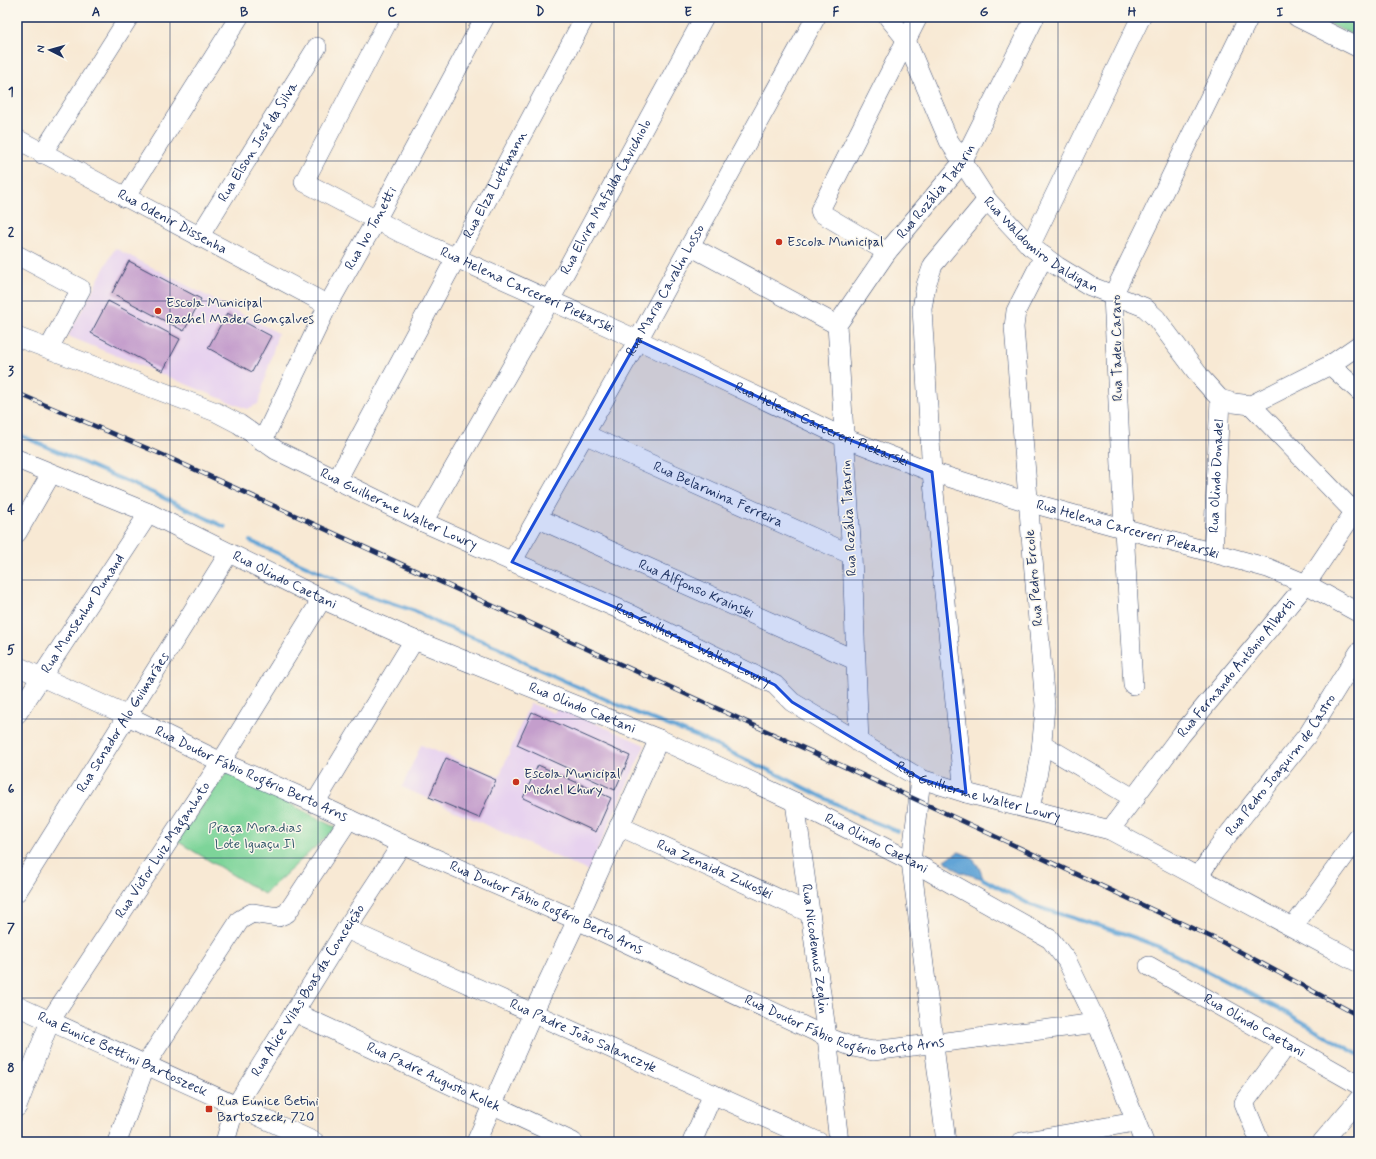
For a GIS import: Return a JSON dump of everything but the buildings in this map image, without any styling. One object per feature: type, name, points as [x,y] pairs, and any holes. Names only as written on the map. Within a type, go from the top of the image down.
[{"type":"street","points":[[42,154],[129,17]]},
{"type":"street","points":[[125,198],[239,17]]},
{"type":"street","name":"Rua Helena Carcereri Piekarski","points":[[390,17],[304,182],[376,220],[638,340],[844,438],[932,472],[1028,502],[1124,530],[1268,568],[1306,584],[1359,613]]},
{"type":"street","name":"Rua Ivo Tonetti","points":[[262,442],[328,305],[376,220],[485,17]]},
{"type":"street","name":"Rua Elza Luttmann","points":[[337,480],[455,257],[585,17]]},
{"type":"street","name":"Rua Elvira Mafalda Cavichiolo","points":[[423,522],[550,300],[704,17]]},
{"type":"street","name":"Rua Maria Cavalin Losso","points":[[512,562],[638,340],[816,17]]},
{"type":"street","name":"Rua Waldomiro Daldigan","points":[[888,17],[905,38],[949,141],[987,200],[1037,251],[1090,286],[1144,307],[1156,318],[1201,378],[1220,399]]},
{"type":"street","points":[[887,252],[821,213],[820,210],[862,130],[905,38],[918,17]]},
{"type":"street","name":"Rua Rozália Tatarin","points":[[859,743],[852,554],[837,325],[887,252],[962,163],[1035,17]]},
{"type":"street","name":"Rua Pedro Ercole","points":[[1028,809],[1037,782],[1045,706],[1014,328],[1016,311],[1037,251],[1141,17]]},
{"type":"street","name":"Rua Tadeu Cararo","points":[[1133,685],[1124,530],[1114,295],[1249,17]]},
{"type":"street","points":[[1297,17],[1359,48]]},
{"type":"street","name":"Rua Elson José da Silva","points":[[200,237],[317,47]]},
{"type":"street","name":"Rua Odenir Dissenha","points":[[17,139],[42,154],[328,305]]},
{"type":"street","points":[[966,793],[963,783],[932,472],[922,309],[926,285],[933,265],[987,200]]},
{"type":"street","points":[[690,246],[837,325]]},
{"type":"street","points":[[17,255],[81,289],[50,348]]},
{"type":"street","name":"Rua Guilherme Walter Lowry","points":[[17,336],[216,412],[239,424],[262,442],[423,522],[628,613],[775,684],[792,702],[921,779],[966,793],[1110,830],[1199,876],[1359,963]]},
{"type":"street","points":[[1220,399],[1234,404],[1251,405],[1330,365],[1359,345]]},
{"type":"street","points":[[1330,365],[1359,391]]},
{"type":"street","name":"Rua Olindo Donadel","points":[[1213,553],[1220,399]]},
{"type":"street","points":[[1251,405],[1356,508]]},
{"type":"street","name":"Rua Belarmina Ferreira","points":[[584,434],[852,554]]},
{"type":"street","name":"Rua Olindo Caetani","points":[[17,459],[149,513],[322,599],[414,640],[659,739],[795,802],[911,861],[1050,939],[1067,961],[1097,1023],[1144,1142]]},
{"type":"street","points":[[17,533],[51,474]]},
{"type":"street","name":"Rua Fernando Antônio Alberti","points":[[1110,830],[1135,799],[1181,735],[1306,584],[1356,508]]},
{"type":"street","name":"Rua Monsenhor Dunand","points":[[17,714],[149,513]]},
{"type":"street","name":"Rua Alffonso Krainski","points":[[537,518],[855,660]]},
{"type":"street","name":"Rua Senador Alo Guimarães","points":[[17,892],[229,553]]},
{"type":"street","name":"Rua Victor Luiz Maganhoto","points":[[17,1106],[50,1021],[221,762],[322,599]]},
{"type":"street","points":[[315,803],[414,640]]},
{"type":"street","name":"Rua Pedro Joaquim de Castro","points":[[1199,876],[1215,851],[1309,734],[1359,652]]},
{"type":"street","name":"Rua Doutor Fábio Rogério Berto Arns","points":[[17,666],[128,716],[221,762],[315,803],[402,844],[577,920],[827,1037],[853,1047],[873,1051],[1097,1023]]},
{"type":"street","points":[[476,1142],[533,1013],[659,739]]},
{"type":"street","points":[[1042,744],[1135,799]]},
{"type":"street","points":[[921,779],[911,861],[946,1142]]},
{"type":"street","name":"Rua Nicodemus Zeglin","points":[[795,802],[827,1037],[839,1142]]},
{"type":"street","points":[[116,1142],[146,1064],[240,920],[252,913],[278,917],[287,913],[349,819]]},
{"type":"street","name":"Rua Zenaida Zukoski","points":[[619,826],[810,913]]},
{"type":"street","points":[[1292,927],[1359,836]]},
{"type":"street","name":"Rua Alice Vilas Boas da Conceição","points":[[225,1142],[235,1106],[346,929],[402,844]]},
{"type":"street","name":"Rua Padre João Salanczyk","points":[[346,929],[819,1142]]},
{"type":"street","name":"Rua Olindo Caetani","points":[[1149,966],[1359,1085]]},
{"type":"street","name":"Rua Eunice Bettini Bartoszeck","points":[[17,1006],[315,1142]]},
{"type":"street","name":"Rua Padre Augusto Kolek","points":[[294,1012],[573,1142]]},
{"type":"street","points":[[1260,1142],[1244,1103],[1287,1045]]},
{"type":"street","points":[[692,1142],[713,1094]]},
{"type":"street","points":[[1322,1142],[1359,1099]]},
{"type":"street","points":[[1021,1142],[1135,1122]]},
{"type":"highlighted area","points":[[638,340],[845,438],[932,472],[966,793],[921,779],[792,702],[775,685],[628,613],[512,562]]},
{"type":"shaded area","name":"Escola Municipal Rachel Mader Gonçalves","points":[[115,248],[278,333],[258,404],[247,409],[68,336]]},
{"type":"shaded area","name":"Escola Municipal Michel Khury","points":[[530,703],[554,713],[558,707],[645,745],[588,871],[402,787],[421,745],[499,777]]},
{"type":"green space","points":[[1315,17],[1359,17],[1359,38]]},
{"type":"green space","name":"Praça Moradias Lote Iguaçu II","points":[[228,771],[336,828],[264,894],[177,841]]},
{"type":"water","points":[[959,852],[969,856],[978,865],[983,879],[960,872],[944,860]]},
{"type":"waterway","points":[[17,434],[151,492],[225,527]]},
{"type":"waterway","points":[[250,541],[336,579],[357,592],[415,611],[439,624],[498,647],[525,663],[636,713],[698,737],[781,776],[864,818],[897,831]]},
{"type":"waterway","points":[[983,879],[1031,905],[1122,933],[1160,947],[1287,1013],[1359,1055]]},
{"type":"railway","points":[[17,393],[163,455],[917,800],[1224,943],[1359,1016]]},
{"type":"place","name":"Escola Municipal","points":[[779,242]]},
{"type":"place","name":"Escola Municipal Rachel Mader Gonçalves","points":[[158,311]]},
{"type":"place","name":"Escola Municipal Michel Khury","points":[[516,782]]},
{"type":"place","name":"Rua Eunice Betini Bartoszeck, 720","points":[[209,1109]]}]
